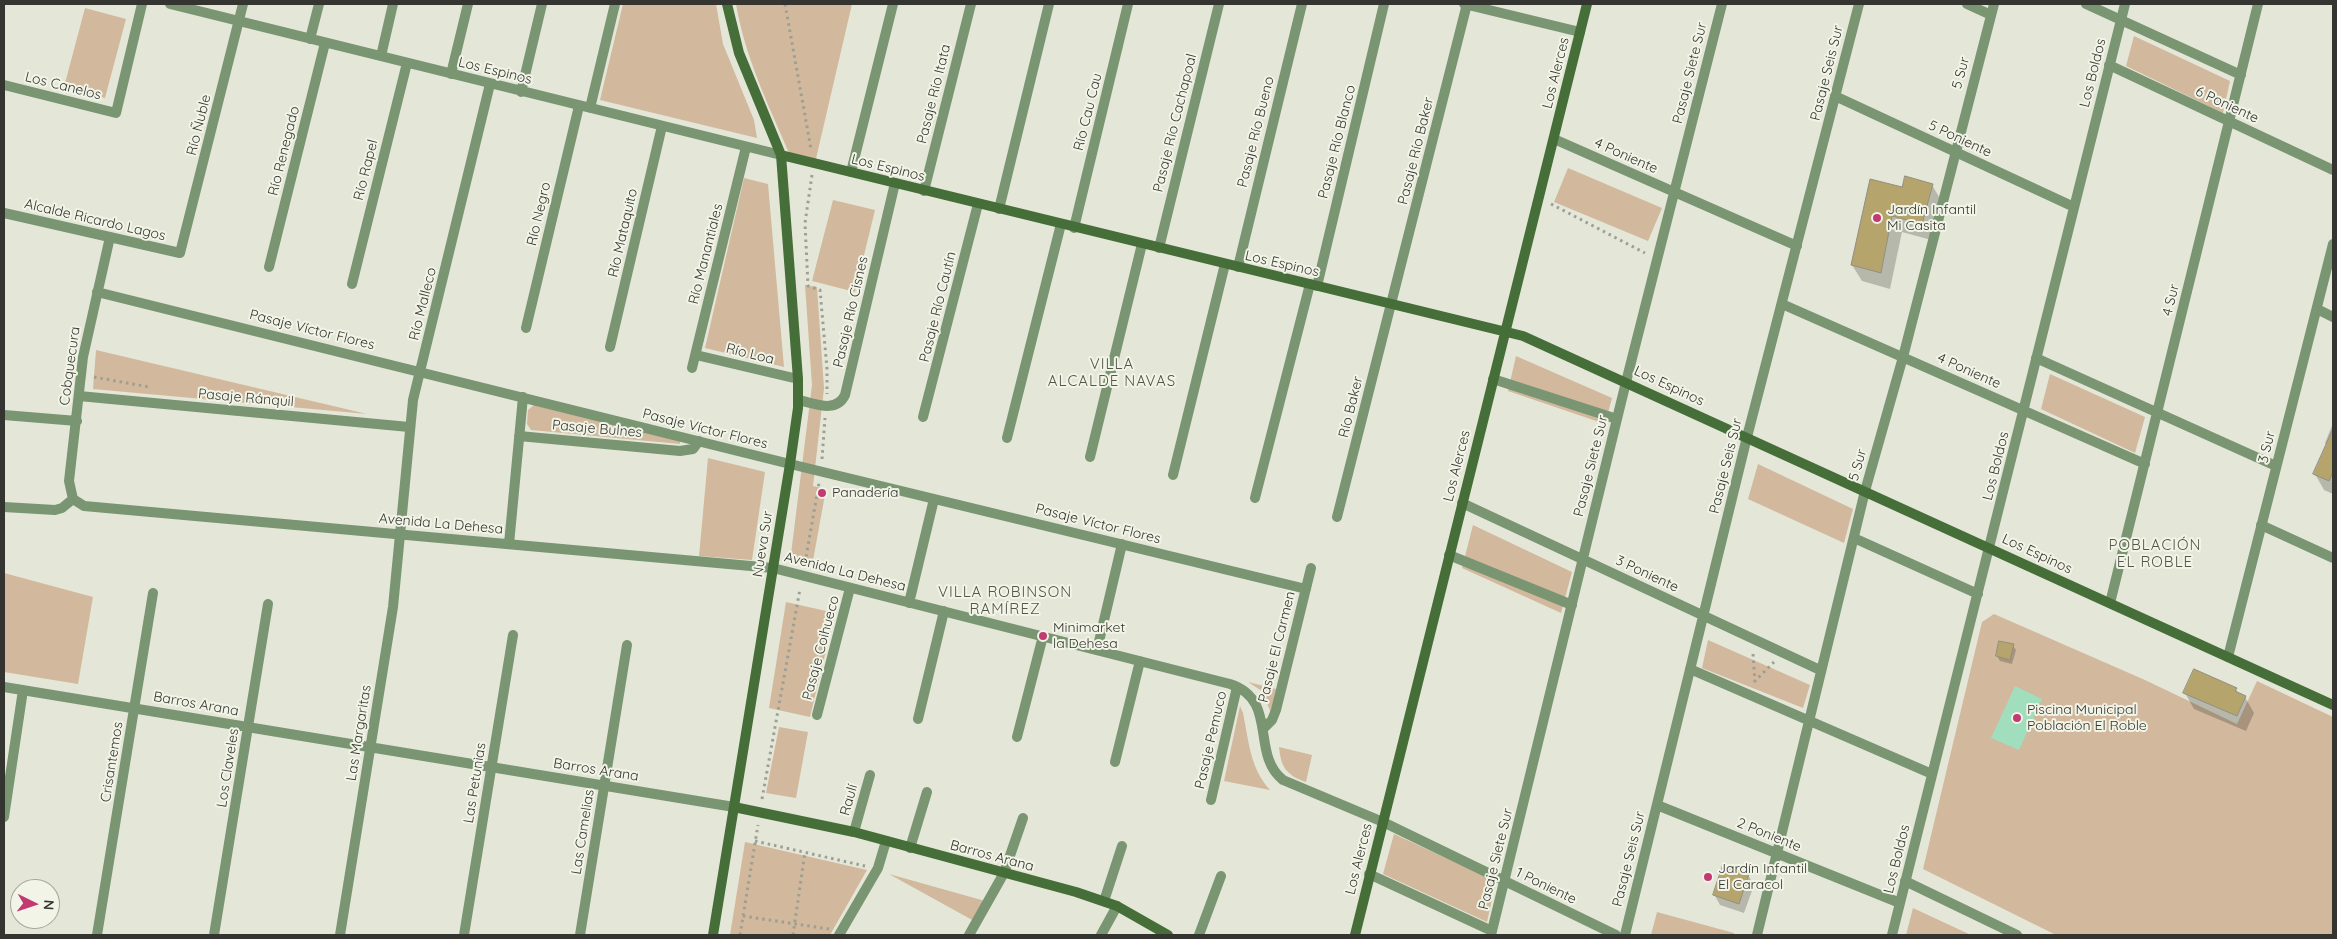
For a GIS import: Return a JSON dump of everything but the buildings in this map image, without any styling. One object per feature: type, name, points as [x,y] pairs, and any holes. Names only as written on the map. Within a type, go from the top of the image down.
[{"type":"street","name":"Los Canelos","points":[[4,85],[116,113],[142,4]]},
{"type":"street","name":"Los Espinos","points":[[170,4],[1074,228],[1506,331],[1540,342],[2333,705]]},
{"type":"street","name":"Río Ñuble","points":[[180,253],[244,4]]},
{"type":"street","points":[[310,39],[319,4]]},
{"type":"street","points":[[381,56],[393,4]]},
{"type":"street","points":[[451,74],[468,4]]},
{"type":"street","points":[[521,92],[542,4]]},
{"type":"street","name":"Río Negro","points":[[526,328],[585,107],[615,4]]},
{"type":"street","name":"Nueva Sur","points":[[713,935],[790,464],[798,400],[781,155],[739,53],[726,4]]},
{"type":"street","points":[[851,172],[893,4]]},
{"type":"street","name":"Pasaje Río Itata","points":[[924,190],[971,4]]},
{"type":"street","points":[[999,209],[1049,4]]},
{"type":"street","name":"Río Cau Cau","points":[[1074,228],[1128,4]]},
{"type":"street","name":"Pasaje Río Cachapoal","points":[[1159,248],[1219,4]]},
{"type":"street","name":"Pasaje Río Bueno","points":[[1238,267],[1302,4]]},
{"type":"street","name":"Pasaje Río Blanco","points":[[1255,498],[1313,285],[1384,4]]},
{"type":"street","points":[[1466,4],[1580,32]]},
{"type":"street","name":"Pasaje Río Baker","points":[[1391,304],[1466,4]]},
{"type":"street","name":"Los Alerces","points":[[1355,935],[1587,4]]},
{"type":"street","name":"Pasaje Siete Sur","points":[[1492,933],[1626,382],[1722,4]]},
{"type":"street","name":"Pasaje Seis Sur","points":[[1624,935],[1747,437],[1859,4]]},
{"type":"street","points":[[1967,4],[1991,15]]},
{"type":"street","name":"5 Sur","points":[[1757,935],[1796,783],[1820,670],[1865,491],[1903,357],[1994,4]]},
{"type":"street","points":[[2086,4],[2241,75]]},
{"type":"street","name":"Los Boldos","points":[[1892,935],[2125,4]]},
{"type":"street","name":"4 Sur","points":[[2110,603],[2258,4]]},
{"type":"street","name":"Río Renegado","points":[[269,267],[325,42]]},
{"type":"street","name":"Río Rapel","points":[[352,284],[407,63]]},
{"type":"street","name":"6 Poniente","points":[[2109,64],[2333,170]]},
{"type":"street","name":"Río Malleco","points":[[400,534],[409,427],[490,84]]},
{"type":"street","name":"5 Poniente","points":[[1835,96],[2074,207]]},
{"type":"street","name":"Río Mataquito","points":[[610,347],[662,126]]},
{"type":"street","name":"4 Poniente","points":[[1554,139],[1797,246]]},
{"type":"street","name":"Río Manantiales","points":[[692,368],[746,147]]},
{"type":"street","name":"Pasaje Río Cisnes","points":[[826,406],[838,404],[845,396],[895,183]]},
{"type":"street","name":"Pasaje Río Cautín","points":[[924,417],[978,204]]},
{"type":"street","name":"Alcalde Ricardo Lagos","points":[[4,213],[180,253]]},
{"type":"street","points":[[1007,438],[1061,224]]},
{"type":"street","name":"Cobquecura","points":[[73,499],[69,482],[83,357],[110,237]]},
{"type":"street","points":[[1090,457],[1142,244]]},
{"type":"street","name":"3 Sur","points":[[2228,657],[2333,244]]},
{"type":"street","points":[[1173,474],[1225,264]]},
{"type":"street","name":"Pasaje Víctor Flores","points":[[97,292],[421,371],[821,472],[1306,588]]},
{"type":"street","name":"Río Baker","points":[[1337,517],[1391,304]]},
{"type":"street","name":"4 Poniente","points":[[1782,304],[2145,464]]},
{"type":"street","points":[[2317,309],[2333,317]]},
{"type":"street","name":"Río Loa","points":[[696,355],[798,379]]},
{"type":"street","points":[[2036,358],[2276,466]]},
{"type":"street","points":[[1493,379],[1617,419]]},
{"type":"street","name":"Pasaje Ránquil","points":[[79,396],[409,427]]},
{"type":"street","points":[[509,544],[523,397]]},
{"type":"street","points":[[798,400],[826,406]]},
{"type":"street","points":[[4,415],[77,421]]},
{"type":"street","name":"Pasaje Bulnes","points":[[519,436],[680,451],[693,449],[699,441]]},
{"type":"street","points":[[4,507],[55,510],[69,504],[73,499]]},
{"type":"street","name":"Avenida La Dehesa","points":[[73,499],[84,506],[90,507],[773,568],[1140,660],[1237,687],[1245,691],[1255,701],[1270,760],[1279,776],[1382,822]]},
{"type":"street","points":[[909,602],[934,499]]},
{"type":"street","name":"3 Poniente","points":[[1462,503],[1820,670]]},
{"type":"street","points":[[2261,525],[2333,558]]},
{"type":"street","name":"Las Margaritas","points":[[340,935],[392,607],[400,534]]},
{"type":"street","points":[[1854,538],[1978,594]]},
{"type":"street","points":[[1097,650],[1122,544]]},
{"type":"street","points":[[1449,556],[1572,605]]},
{"type":"street","name":"Pasaje El Carmen","points":[[1263,729],[1274,715],[1311,568]]},
{"type":"street","name":"Pasaje Coihueco","points":[[817,715],[850,588]]},
{"type":"street","name":"Crisantemos","points":[[97,935],[153,593]]},
{"type":"street","name":"Los Claveles","points":[[214,935],[268,604]]},
{"type":"street","points":[[918,719],[944,612]]},
{"type":"street","name":"Las Petunias","points":[[464,935],[513,635]]},
{"type":"street","points":[[1017,737],[1043,636]]},
{"type":"street","name":"Las Camelias","points":[[580,935],[627,645]]},
{"type":"street","points":[[1114,762],[1140,660]]},
{"type":"street","points":[[1690,669],[1932,774]]},
{"type":"street","name":"Barros Arana","points":[[4,687],[760,811],[854,832],[1104,901],[1117,906],[1168,935]]},
{"type":"street","name":"Pasaje Pemuco","points":[[1211,800],[1237,687]]},
{"type":"street","points":[[4,817],[23,690]]},
{"type":"street","name":"Raulí","points":[[854,832],[870,776]]},
{"type":"street","points":[[910,848],[927,792]]},
{"type":"street","name":"2 Poniente","points":[[1657,805],[1900,903]]},
{"type":"street","points":[[969,935],[1004,873],[1023,818]]},
{"type":"street","name":"1 Poniente","points":[[1382,822],[1616,935]]},
{"type":"street","points":[[840,933],[878,868],[886,841]]},
{"type":"street","points":[[1104,901],[1122,846]]},
{"type":"street","points":[[1369,874],[1492,933]]},
{"type":"street","points":[[1199,935],[1221,876]]},
{"type":"street","points":[[1905,881],[2017,935]]},
{"type":"street","points":[[1101,935],[1117,906]]},
{"type":"path","points":[[740,935],[760,811],[821,472],[826,406],[827,369],[820,290],[808,286],[804,223],[814,163],[785,4]]},
{"type":"path","points":[[1539,198],[1657,259]]},
{"type":"path","points":[[1753,638],[1755,682],[1765,702]]},
{"type":"path","points":[[1734,688],[1755,682],[1783,652]]},
{"type":"path","points":[[755,842],[878,868]]},
{"type":"path","points":[[793,935],[805,852]]},
{"type":"path","points":[[743,916],[840,933]]},
{"type":"shaded area","points":[[623,4],[716,4],[723,44],[754,120],[757,138],[600,100]]},
{"type":"shaded area","points":[[736,4],[852,4],[815,163],[789,153],[751,62]]},
{"type":"shaded area","points":[[85,8],[126,19],[105,98],[64,87]]},
{"type":"shaded area","points":[[2134,36],[2230,81],[2223,113],[2126,66]]},
{"type":"shaded area","points":[[1568,168],[1662,208],[1648,241],[1554,202]]},
{"type":"shaded area","points":[[744,178],[768,184],[784,367],[705,348]]},
{"type":"shaded area","points":[[833,200],[875,210],[855,292],[812,281]]},
{"type":"shaded area","points":[[805,285],[817,287],[824,388],[813,486],[826,489],[812,566],[790,562],[812,385]]},
{"type":"shaded area","points":[[96,350],[367,414],[93,389]]},
{"type":"shaded area","points":[[1516,356],[1612,398],[1605,424],[1508,391]]},
{"type":"shaded area","points":[[2050,374],[2145,417],[2135,453],[2041,409]]},
{"type":"shaded area","points":[[534,405],[680,440],[680,444],[531,430],[527,424],[528,410]]},
{"type":"shaded area","points":[[708,458],[765,472],[752,560],[699,556]]},
{"type":"shaded area","points":[[1758,464],[1853,509],[1844,543],[1748,499]]},
{"type":"shaded area","points":[[1473,525],[1572,572],[1561,613],[1462,568]]},
{"type":"shaded area","points":[[4,573],[93,597],[78,684],[4,672]]},
{"type":"shaded area","points":[[786,602],[835,613],[810,717],[769,708]]},
{"type":"shaded area","points":[[1994,614],[2145,680],[2237,724],[2257,681],[2333,717],[2333,935],[2056,935],[1923,869],[1982,622]]},
{"type":"shaded area","points":[[1708,640],[1810,685],[1803,708],[1702,668]]},
{"type":"shaded area","points":[[1248,682],[1276,689],[1271,713],[1262,691]]},
{"type":"shaded area","name":"Piscina Municipal Población El Roble","points":[[2015,686],[2042,699],[2019,750],[1991,738]]},
{"type":"shaded area","points":[[1240,706],[1254,764],[1263,782],[1270,790],[1224,781]]},
{"type":"shaded area","points":[[779,727],[808,732],[796,798],[766,793]]},
{"type":"shaded area","points":[[1279,747],[1312,755],[1306,782],[1289,773],[1281,760]]},
{"type":"shaded area","points":[[1394,834],[1496,881],[1487,922],[1383,874]]},
{"type":"shaded area","points":[[745,842],[867,870],[830,935],[730,935]]},
{"type":"shaded area","points":[[889,874],[985,901],[974,921]]},
{"type":"shaded area","points":[[1913,908],[1971,935],[1906,935]]},
{"type":"shaded area","points":[[1657,912],[1734,933],[1734,935],[1651,935]]},
{"type":"place","name":"Jardín Infantil Mi Casita","points":[[1877,218]]},
{"type":"place","name":"Panadería","points":[[822,493]]},
{"type":"place","name":"Minimarket la Dehesa","points":[[1043,636]]},
{"type":"place","name":"Piscina Municipal Población El Roble","points":[[2017,718]]},
{"type":"place","name":"Jardín Infantil El Caracol","points":[[1708,877]]},
{"type":"district","name":"VILLA ALCALDE NAVAS","points":[[1112,372]]},
{"type":"district","name":"POBLACIÓN EL ROBLE","points":[[2155,554]]},
{"type":"district","name":"VILLA ROBINSON RAMÍREZ","points":[[1005,600]]}]
